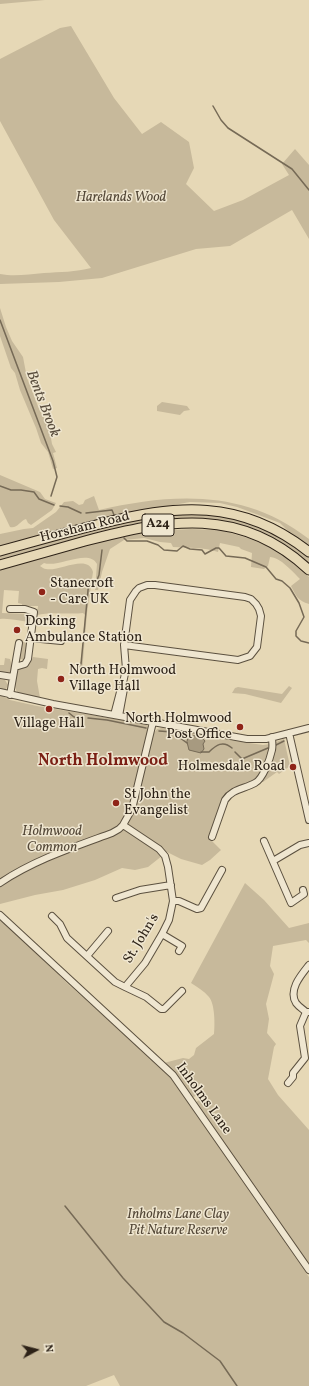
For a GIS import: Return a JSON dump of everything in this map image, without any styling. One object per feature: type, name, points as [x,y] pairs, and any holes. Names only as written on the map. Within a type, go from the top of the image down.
[{"type":"highway","name":"Horsham Road","points":[[0,551],[119,519],[160,511],[197,509],[232,514],[260,522],[287,536],[309,552]]},
{"type":"highway","name":"Horsham Road","points":[[0,565],[93,539],[141,528],[166,524],[205,523],[230,526],[259,536],[287,552],[309,570]]},
{"type":"street","points":[[117,716],[120,689],[126,669],[124,645],[130,600],[136,591],[147,585],[155,585],[251,599],[259,609],[261,616],[258,647],[250,656],[238,660],[124,645]]},
{"type":"street","points":[[10,609],[25,609],[34,612],[28,659],[25,664],[15,667]]},
{"type":"street","points":[[31,638],[61,641]]},
{"type":"street","points":[[10,695],[19,643]]},
{"type":"street","points":[[0,674],[13,677]]},
{"type":"street","points":[[0,692],[53,704],[247,739],[272,737],[309,728]]},
{"type":"street","points":[[0,883],[10,876],[47,857],[112,832],[124,825],[132,809],[153,722]]},
{"type":"street","points":[[289,733],[309,820]]},
{"type":"street","points":[[212,837],[228,795],[254,783],[262,776],[272,749],[272,737]]},
{"type":"street","name":"St. John's","points":[[52,916],[60,924],[67,938],[115,982],[125,987],[144,963],[162,934],[169,920],[173,901],[165,856],[159,848],[124,825]]},
{"type":"street","points":[[264,841],[291,902],[304,894],[303,890]]},
{"type":"street","points":[[273,861],[300,845],[309,843]]},
{"type":"street","points":[[173,901],[179,901],[197,909],[202,908],[222,870]]},
{"type":"street","points":[[116,898],[140,890],[171,885]]},
{"type":"street","name":"Inholms Lane","points":[[0,915],[173,1075],[308,1267]]},
{"type":"street","points":[[87,956],[108,930]]},
{"type":"street","points":[[162,934],[182,946],[179,951]]},
{"type":"street","points":[[288,1083],[294,1077],[293,1073],[307,1058],[300,1026],[308,1012],[297,1004],[294,996],[296,983],[309,965]]},
{"type":"street","points":[[125,987],[146,997],[161,1009],[164,1009],[182,991]]},
{"type":"green space","points":[[0,0],[45,0],[0,4]]},
{"type":"green space","name":"Harelands Wood","points":[[71,26],[114,98],[142,134],[161,122],[189,142],[194,168],[186,184],[214,211],[243,200],[289,175],[282,164],[295,149],[309,165],[309,239],[292,210],[230,246],[196,249],[102,278],[59,282],[0,284],[0,274],[22,275],[74,271],[91,268],[54,220],[0,121],[0,59],[60,28]]},
{"type":"green space","points":[[0,308],[12,341],[23,357],[27,378],[39,409],[49,427],[52,444],[56,452],[53,453],[57,468],[53,469],[48,452],[41,443],[20,390],[15,373],[11,368],[0,336]]},
{"type":"green space","points":[[162,402],[187,406],[190,410],[184,411],[180,415],[157,411],[157,406]]},
{"type":"green space","points":[[0,475],[40,492],[45,499],[56,503],[52,510],[31,525],[26,519],[15,527],[10,527],[0,506]]},
{"type":"green space","points":[[94,496],[99,510],[154,500],[208,499],[234,503],[260,511],[285,523],[309,539],[309,549],[303,544],[304,542],[291,534],[280,523],[237,507],[220,503],[190,502],[112,516],[0,546],[0,534],[33,528],[56,512],[64,502],[73,501],[79,505],[83,504],[85,500]]},
{"type":"green space","points":[[177,513],[225,515],[264,527],[309,556],[309,565],[277,542],[187,519],[0,561],[0,554],[123,521]]},
{"type":"green space","points":[[191,529],[220,530],[248,538],[270,547],[295,564],[309,577],[309,604],[298,598],[291,586],[300,579],[278,559],[270,557],[268,566],[264,569],[251,567],[252,553],[239,547],[220,543],[218,552],[202,548],[173,547],[171,543],[144,538],[124,540],[110,549],[102,572],[98,590],[95,590],[97,564],[93,560],[80,558],[50,564],[44,563],[40,566],[45,569],[52,569],[79,563],[90,567],[93,572],[87,613],[82,672],[78,671],[79,663],[81,662],[85,615],[83,613],[48,613],[37,615],[38,606],[22,606],[22,604],[18,603],[19,591],[4,590],[2,613],[27,614],[29,616],[29,622],[0,619],[0,568],[109,539],[155,531]]},
{"type":"green space","points":[[26,636],[28,636],[26,659],[23,660],[19,658],[21,642],[25,642]]},
{"type":"green space","points":[[33,657],[48,659],[47,669],[38,669],[37,681],[40,698],[17,692],[15,687],[15,677],[18,670],[29,663]]},
{"type":"green space","points":[[5,658],[10,659],[11,663],[12,669],[9,674],[0,672],[0,665],[4,665]]},
{"type":"green space","points":[[0,679],[5,680],[8,685],[6,689],[1,689],[0,693]]},
{"type":"green space","points":[[289,686],[292,688],[281,703],[245,694],[232,693],[235,688],[238,687],[282,694]]},
{"type":"green space","name":"Holmwood Common","points":[[0,695],[10,700],[37,706],[146,724],[149,732],[154,733],[157,729],[162,728],[208,737],[263,745],[284,739],[290,766],[279,774],[277,772],[263,782],[258,778],[227,793],[211,840],[221,850],[202,865],[181,859],[167,852],[148,867],[135,870],[122,868],[95,880],[63,890],[0,904]]},
{"type":"green space","points":[[245,883],[264,900],[289,928],[309,923],[309,943],[306,940],[273,946],[270,966],[274,974],[266,1004],[269,1019],[267,1033],[276,1044],[274,1047],[268,1079],[278,1095],[309,1130],[309,1266],[195,1103],[202,1098],[199,1094],[192,1098],[175,1072],[164,1063],[183,1058],[189,1059],[194,1055],[196,1048],[214,1034],[214,1015],[211,1000],[205,993],[191,983]]},
{"type":"green space","name":"Inholms Lane Clay Pit Nature Reserve","points":[[0,921],[4,922],[67,983],[168,1074],[309,1277],[309,1386],[120,1386],[114,1375],[86,1386],[0,1386]]},
{"type":"shaded area","points":[[189,736],[198,736],[205,741],[203,744],[204,749],[201,753],[189,750],[187,742]]},
{"type":"waterway","points":[[213,106],[221,120],[228,128],[292,169],[309,190]]},
{"type":"waterway","name":"Bents Brook","points":[[0,320],[53,461],[57,477],[51,496]]},
{"type":"waterway","points":[[0,486],[11,490],[34,492],[39,499],[54,505]]},
{"type":"waterway","name":"Bents Brook","points":[[60,506],[68,507],[81,513]]},
{"type":"waterway","name":"Bents Brook","points":[[86,513],[112,510],[114,515]]},
{"type":"waterway","name":"Bents Brook","points":[[124,538],[127,541],[147,541],[158,545],[164,550],[177,551],[183,546],[190,549],[202,550],[205,554],[219,548],[226,556],[245,558],[266,567],[276,579],[282,581],[290,588],[299,603],[304,617],[296,631],[296,636],[301,641],[309,643]]},
{"type":"waterway","points":[[95,580],[97,580],[99,575],[102,550]]},
{"type":"waterway","points":[[81,664],[89,580],[91,580]]},
{"type":"waterway","points":[[69,713],[74,717],[80,717]]},
{"type":"waterway","points":[[88,718],[107,720],[146,728]]},
{"type":"waterway","points":[[159,731],[172,732],[187,743]]},
{"type":"waterway","points":[[274,746],[284,741]]},
{"type":"waterway","points":[[201,752],[209,752],[220,744],[226,744],[232,748]]},
{"type":"waterway","points":[[235,752],[242,759],[268,748]]},
{"type":"waterway","points":[[65,1206],[123,1278],[164,1322],[183,1333],[220,1361],[237,1386]]},
{"type":"place","name":"Stanecroft - Care UK","points":[[42,592]]},
{"type":"place","name":"Dorking Ambulance Station","points":[[17,630]]},
{"type":"place","name":"North Holmwood Village Hall","points":[[61,679]]},
{"type":"place","name":"Village Hall","points":[[49,709]]},
{"type":"place","name":"North Holmwood Post Office","points":[[240,727]]},
{"type":"place","name":"Holmesdale Road","points":[[293,767]]},
{"type":"place","name":"St John the Evangelist","points":[[116,803]]},
{"type":"district","name":"North Holmwood","points":[[103,762]]}]
